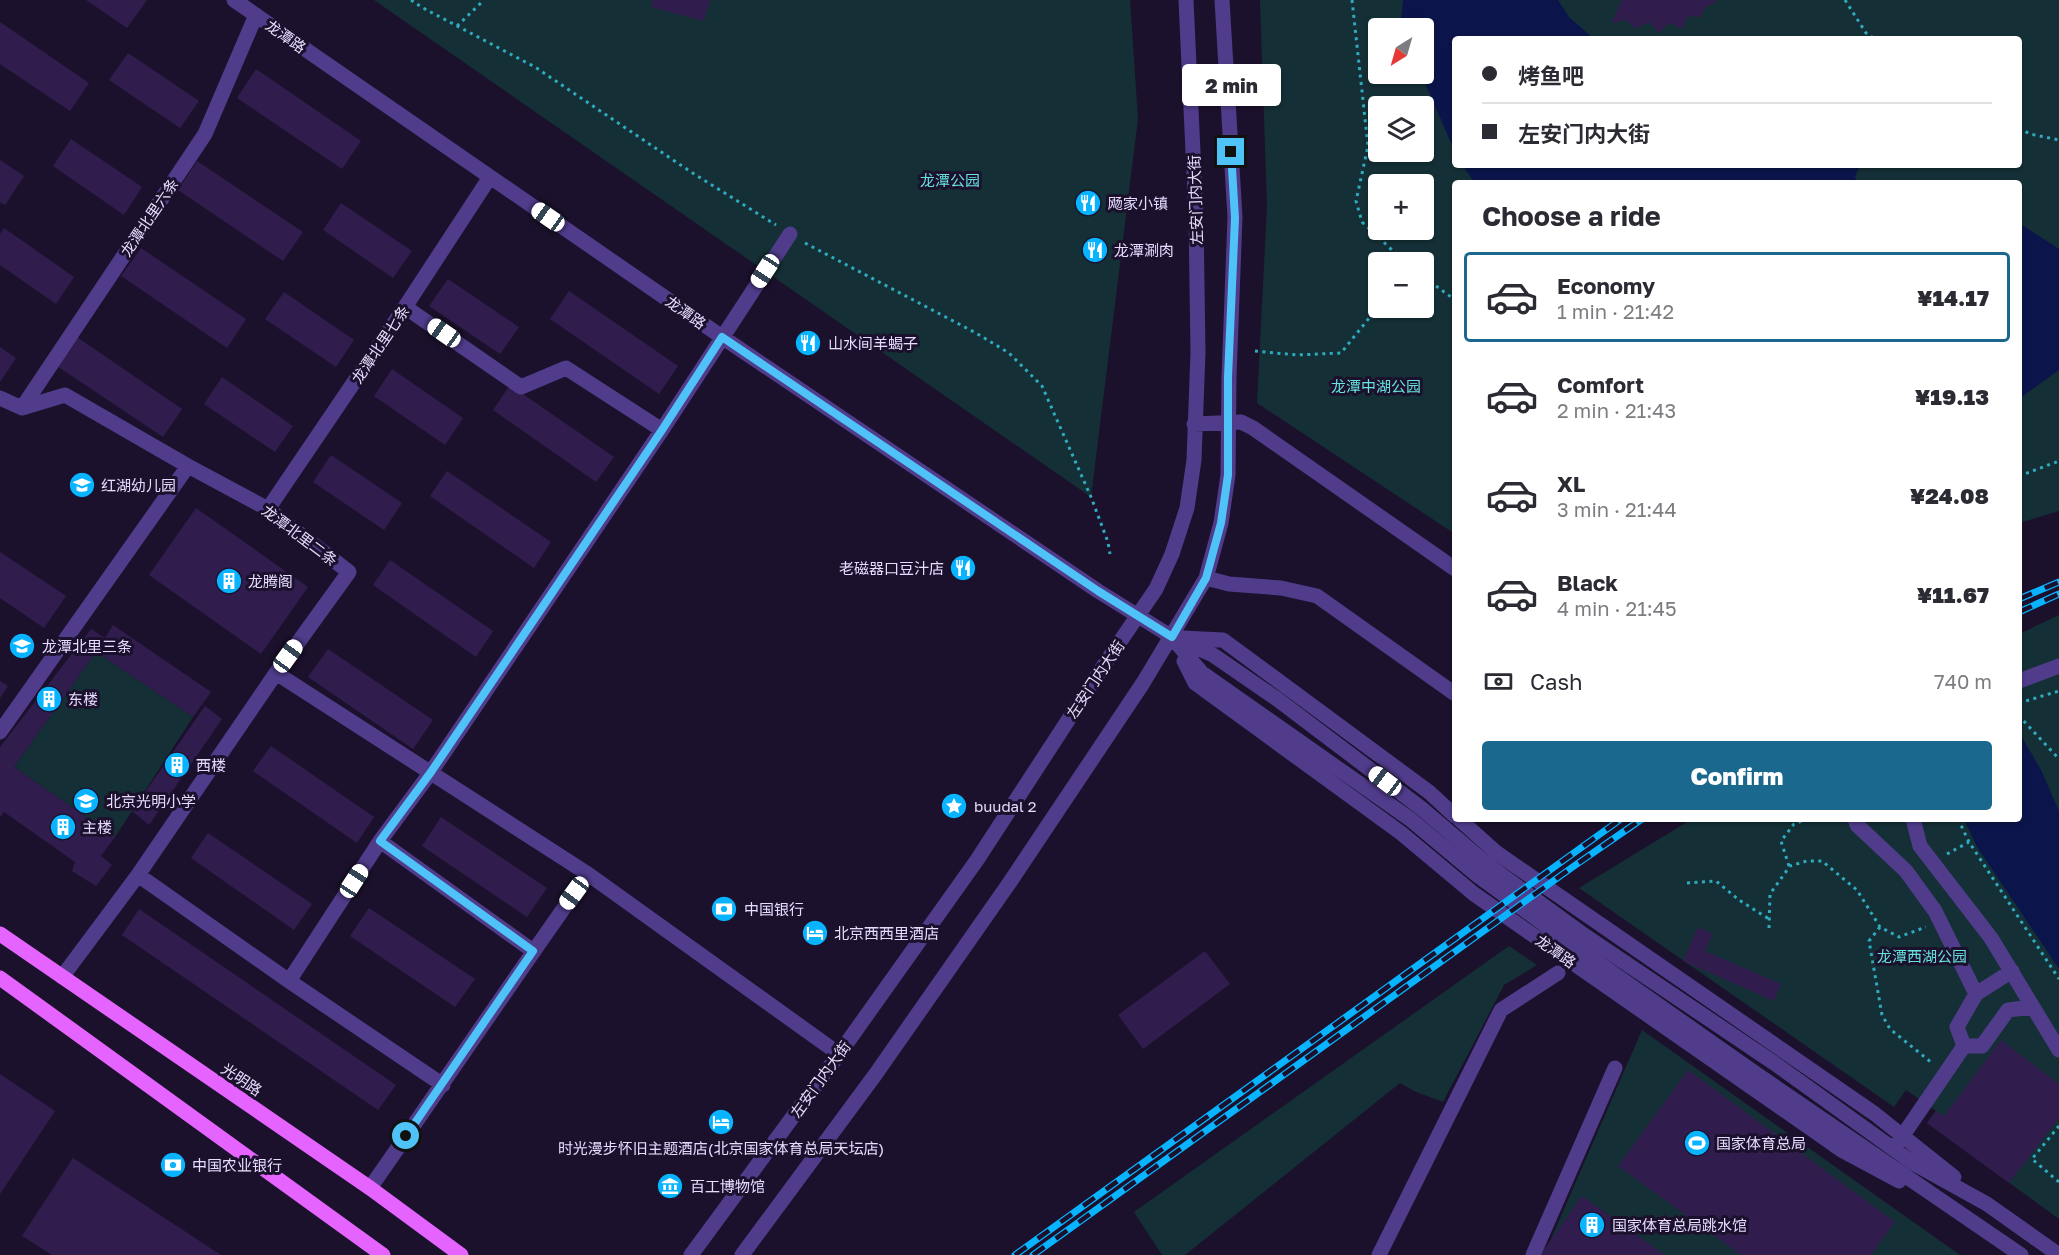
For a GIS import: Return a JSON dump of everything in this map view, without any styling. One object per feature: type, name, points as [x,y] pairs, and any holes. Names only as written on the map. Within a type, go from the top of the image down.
[{"type":"main road","name":"光明路","points":[[0,934],[369,1188],[461,1255]]},
{"type":"main road","points":[[0,978],[383,1255]]},
{"type":"street","name":"龙潭路","points":[[234,0],[722,337],[1138,616],[1172,637],[1213,655],[1277,699],[1421,808],[1488,865],[1584,935],[1774,1063],[1898,1142]]},
{"type":"street","name":"左安门内大街","points":[[691,1255],[839,1054],[977,860],[1156,589],[1168,563],[1187,508],[1194,460],[1198,352],[1196,217],[1186,0]]},
{"type":"street","points":[[742,1255],[875,1075],[996,902],[1143,683],[1206,578],[1221,523],[1228,475],[1227,422],[1235,218],[1222,0]]},
{"type":"street","name":"龙潭北里六条","points":[[22,408],[205,134],[256,15]]},
{"type":"street","name":"龙潭北里七条","points":[[268,509],[490,177]]},
{"type":"street","points":[[289,981],[380,841],[431,772],[662,430],[790,234]]},
{"type":"street","points":[[405,307],[521,387],[566,368],[662,430]]},
{"type":"street","name":"龙潭北里二条","points":[[22,408],[65,395],[268,509],[349,572],[276,673],[138,874],[62,977]]},
{"type":"street","points":[[0,398],[22,408]]},
{"type":"street","points":[[1194,424],[1241,422],[1253,428],[1452,567]]},
{"type":"street","points":[[0,732],[189,466]]},
{"type":"street","points":[[1206,578],[1229,584],[1281,588],[1317,596],[1452,692]]},
{"type":"street","name":"龙潭路","points":[[1172,637],[1223,640],[1429,792],[1452,813]]},
{"type":"street","name":"龙潭路","points":[[1172,637],[1202,673],[1410,819],[1477,875],[1556,933],[1752,1071],[2021,1255]]},
{"type":"street","points":[[2022,680],[2059,666]]},
{"type":"street","points":[[276,673],[588,874],[839,1054]]},
{"type":"street","name":"龙潭路","points":[[1462,822],[1497,853],[1866,1107],[1898,1142],[1913,1163],[1987,1204],[2059,1255]]},
{"type":"street","points":[[1856,822],[1906,871],[1935,911],[1976,994]]},
{"type":"street","points":[[1914,822],[1920,846],[1991,938],[2059,1050]]},
{"type":"street","points":[[380,841],[533,951]]},
{"type":"street","points":[[138,874],[289,981],[443,1085]]},
{"type":"street","points":[[369,1188],[588,874]]},
{"type":"street","points":[[1964,1046],[1957,1027],[1976,994],[2012,971]]},
{"type":"street","points":[[1379,1255],[1501,1010],[1558,973]]},
{"type":"street","points":[[1964,1046],[1982,1046],[2008,1010],[2033,1007]]},
{"type":"street","points":[[1898,1142],[1964,1046]]},
{"type":"street","points":[[1533,1255],[1615,1068]]},
{"type":"path","points":[[457,26],[484,0]]},
{"type":"path","points":[[1352,0],[1368,146],[1356,201],[1362,222],[1394,252]]},
{"type":"path","points":[[1845,0],[1866,33],[1870,36]]},
{"type":"path","points":[[2022,130],[2030,134],[2059,140]]},
{"type":"path","points":[[1434,284],[1452,298]]},
{"type":"path","points":[[1255,351],[1298,355],[1341,353],[1369,318]]},
{"type":"path","points":[[2022,475],[2059,461]]},
{"type":"path","points":[[2022,705],[2059,691]]},
{"type":"path","points":[[2022,719],[2059,759]]},
{"type":"path","points":[[1790,866],[1781,841],[1794,824],[1799,822]]},
{"type":"path","points":[[1959,822],[1969,842],[2059,979]]},
{"type":"path","points":[[1933,862],[1969,842]]},
{"type":"path","points":[[1769,928],[1770,894],[1790,866],[1807,861],[1822,861],[1857,890],[1880,927],[1899,937],[1941,922]]},
{"type":"path","points":[[1687,883],[1716,881],[1739,900],[1770,919]]},
{"type":"path","points":[[1880,927],[1869,941],[1882,1015],[1890,1029],[1945,1073]]},
{"type":"path","points":[[2059,1126],[2032,1159],[2059,1182]]},
{"type":"green space","name":"龙潭公园","points":[[374,0],[1130,0],[1138,119],[1091,497]]},
{"type":"green space","name":"龙潭中湖公园","points":[[1260,0],[2059,0],[2059,511],[2022,522],[2022,180],[1452,180],[1452,532],[1257,403],[1267,206]]},
{"type":"green space","name":"龙潭西湖公园","points":[[2059,615],[2059,1219],[1927,1123],[1936,1111],[1906,1090],[1894,1107],[1579,888],[1687,822],[2022,822],[2022,633]]},
{"type":"green space","points":[[96,652],[193,717],[115,837],[14,767]]},
{"type":"green space","points":[[1509,946],[1537,965],[1504,985],[1443,1102],[1400,1083],[1185,1255],[1162,1255],[1134,1212]]},
{"type":"green space","name":"国家体育总局","points":[[1642,1030],[1960,1255],[1544,1255]]},
{"type":"shaded area","points":[[1403,0],[1558,0],[1569,17],[1591,36],[1452,36],[1452,145],[1434,104],[1434,96],[1431,96],[1425,84],[1434,84],[1434,18],[1401,18]]},
{"type":"shaded area","points":[[1464,168],[1859,168],[1855,177],[1857,180],[1473,180]]},
{"type":"shaded area","points":[[2022,225],[2059,249],[2059,370],[2022,397]]},
{"type":"shaded area","points":[[2022,737],[2041,770],[2059,811],[2059,969],[1977,847],[1965,822],[2022,822]]},
{"type":"building","points":[[86,0],[147,0],[127,28]]},
{"type":"building","points":[[652,0],[710,0],[704,21],[651,7]]},
{"type":"building","points":[[1622,0],[1716,0],[1717,2],[1705,7],[1701,17],[1688,16],[1682,29],[1669,23],[1659,33],[1649,22],[1635,29],[1626,20],[1611,23]]},
{"type":"building","points":[[0,22],[89,83],[70,111],[0,64]]},
{"type":"building","points":[[128,53],[199,101],[180,128],[109,80]]},
{"type":"building","points":[[256,69],[361,141],[342,169],[237,98]]},
{"type":"building","points":[[71,139],[142,187],[124,215],[53,166]]},
{"type":"building","points":[[0,160],[24,176],[5,205],[0,202]]},
{"type":"building","points":[[197,161],[303,232],[283,261],[178,190]]},
{"type":"building","points":[[341,203],[412,251],[393,278],[323,230]]},
{"type":"building","points":[[4,228],[74,277],[56,304],[0,265],[0,234]]},
{"type":"building","points":[[141,248],[246,319],[227,348],[121,276]]},
{"type":"building","points":[[448,279],[519,327],[500,354],[429,306]]},
{"type":"building","points":[[569,291],[678,366],[659,394],[550,319]]},
{"type":"building","points":[[284,292],[354,340],[336,367],[265,319]]},
{"type":"building","points":[[77,337],[182,409],[163,437],[57,366]]},
{"type":"building","points":[[0,347],[16,358],[0,382]]},
{"type":"building","points":[[392,369],[463,418],[445,445],[374,396]]},
{"type":"building","points":[[222,377],[293,426],[275,452],[204,404]]},
{"type":"building","points":[[510,385],[614,457],[596,482],[493,410]]},
{"type":"building","points":[[331,455],[402,503],[384,530],[313,482]]},
{"type":"building","points":[[447,471],[551,542],[534,568],[430,496]]},
{"type":"building","name":"龙腾阁","points":[[196,508],[308,587],[261,654],[149,575]]},
{"type":"building","points":[[0,552],[66,596],[44,628],[0,598]]},
{"type":"building","points":[[390,560],[493,631],[476,657],[373,585]]},
{"type":"building","points":[[113,625],[211,692],[193,717],[96,652],[14,767],[115,837],[101,856],[112,865],[96,886],[72,871],[75,862],[4,812],[0,817],[0,747],[91,629],[105,638]]},
{"type":"building","points":[[328,649],[433,720],[413,749],[308,677]]},
{"type":"building","points":[[0,681],[8,686],[0,698]]},
{"type":"building","name":"西楼","points":[[205,706],[222,719],[149,825],[132,811]]},
{"type":"building","points":[[271,746],[374,817],[357,843],[253,771]]},
{"type":"building","points":[[441,817],[547,888],[527,917],[422,846]]},
{"type":"building","points":[[208,833],[312,904],[294,930],[191,858]]},
{"type":"building","points":[[369,908],[475,979],[455,1007],[350,936]]},
{"type":"building","points":[[139,909],[396,1085],[378,1110],[122,935]]},
{"type":"building","points":[[1698,927],[1713,934],[1705,951],[1781,984],[1774,1001],[1683,961]]},
{"type":"building","points":[[1205,951],[1230,984],[1143,1049],[1118,1015]]},
{"type":"building","points":[[2001,1040],[2059,1084],[2059,1118],[2009,1183],[1927,1123],[1936,1111],[1944,1116]]},
{"type":"building","points":[[1688,1070],[1895,1222],[1871,1255],[1741,1255],[1618,1166]]},
{"type":"building","points":[[0,1074],[55,1111],[0,1194]]},
{"type":"building","points":[[73,1158],[221,1255],[52,1255],[22,1236]]},
{"type":"building","name":"国家体育总局跳水馆","points":[[1582,1196],[1665,1255],[1540,1255]]},
{"type":"railway","points":[[2022,598],[2059,582]]},
{"type":"railway","points":[[2022,611],[2059,594]]},
{"type":"railway","points":[[1015,1255],[1617,822]]},
{"type":"railway","points":[[1033,1255],[1638,822]]},
{"type":"place","name":"飏家小镇","points":[[1088,203]]},
{"type":"place","name":"龙潭涮肉","points":[[1095,250]]},
{"type":"place","name":"山水间羊蝎子","points":[[808,343]]},
{"type":"place","name":"红湖幼儿园","points":[[82,485]]},
{"type":"place","name":"老磁器口豆汁店","points":[[963,568]]},
{"type":"place","name":"龙腾阁","points":[[229,581]]},
{"type":"place","name":"龙潭北里三条","points":[[22,646]]},
{"type":"place","name":"东楼","points":[[49,699]]},
{"type":"place","name":"西楼","points":[[177,765]]},
{"type":"place","name":"北京光明小学","points":[[86,801]]},
{"type":"place","name":"buudal 2","points":[[954,806]]},
{"type":"place","name":"主楼","points":[[63,827]]},
{"type":"place","name":"中国银行","points":[[724,909]]},
{"type":"place","name":"北京西西里酒店","points":[[815,933]]},
{"type":"place","name":"时光漫步怀旧主题酒店(北京国家体育总局天坛店)","points":[[721,1122]]},
{"type":"place","name":"国家体育总局","points":[[1697,1143]]},
{"type":"place","name":"中国农业银行","points":[[173,1165]]},
{"type":"place","name":"百工博物馆","points":[[670,1186]]},
{"type":"place","name":"国家体育总局跳水馆","points":[[1592,1225]]},
{"type":"route","points":[[406,1136],[533,951],[380,841],[431,772],[662,430],[722,337],[1098,591],[1172,637],[1206,578],[1221,523],[1228,475],[1228,377],[1235,218],[1231,152]]}]
